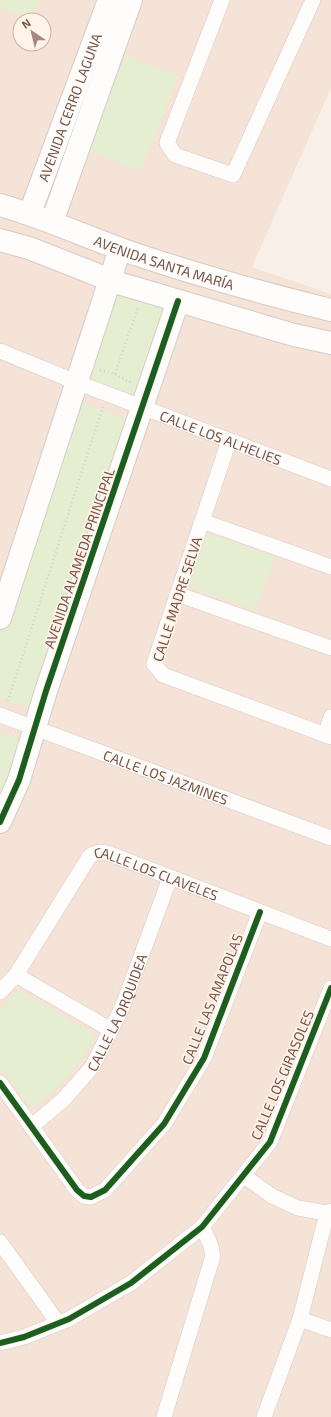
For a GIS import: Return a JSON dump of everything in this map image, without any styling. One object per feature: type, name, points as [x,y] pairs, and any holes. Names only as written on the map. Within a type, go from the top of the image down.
[{"type":"street","name":"AVENIDA CERRO LAGUNA","points":[[30,213],[109,0]]},
{"type":"street","points":[[52,222],[131,0]]},
{"type":"street","points":[[222,0],[167,143],[175,155],[233,175],[312,0]]},
{"type":"street","name":"AVENIDA SANTA MARÍA","points":[[0,205],[30,213],[120,249],[187,272],[331,310]]},
{"type":"street","points":[[0,240],[29,248],[109,280],[294,335],[331,343]]},
{"type":"street","points":[[0,618],[120,249]]},
{"type":"street","name":"AVENIDA ALAMEDA PRINCIPAL","points":[[0,822],[18,780],[178,301]]},
{"type":"street","name":"CALLE LOS ALHELIES","points":[[0,351],[142,408],[331,479]]},
{"type":"street","name":"CALLE MADRE SELVA","points":[[229,441],[154,664],[158,672],[163,675],[328,736]]},
{"type":"street","points":[[202,521],[331,567]]},
{"type":"street","points":[[177,594],[331,648]]},
{"type":"street","name":"CALLE LOS JAZMINES","points":[[0,715],[331,838]]},
{"type":"street","points":[[328,736],[331,717]]},
{"type":"street","name":"CALLE LOS CLAVELES","points":[[0,992],[16,975],[90,857],[95,852],[102,851],[331,939]]},
{"type":"street","name":"CALLE LA ORQUIDEA","points":[[31,1127],[64,1099],[92,1067],[122,1008],[170,878]]},
{"type":"street","name":"CALLE LAS AMAPOLAS","points":[[0,1083],[78,1190],[84,1196],[91,1197],[105,1190],[164,1124],[204,1058],[260,912]]},
{"type":"street","points":[[16,975],[111,1030]]},
{"type":"street","name":"CALLE LOS GIRASOLES","points":[[0,1343],[24,1337],[58,1323],[131,1283],[202,1227],[270,1142],[331,988]]},
{"type":"street","points":[[244,1176],[272,1196],[298,1208],[329,1212],[300,1319],[264,1417]]},
{"type":"street","points":[[164,1417],[212,1259],[213,1253],[211,1245],[202,1227]]},
{"type":"street","points":[[0,1242],[58,1323]]},
{"type":"street","points":[[300,1319],[331,1330]]},
{"type":"path","points":[[115,374],[139,306]]},
{"type":"path","points":[[94,369],[115,374],[134,385]]},
{"type":"path","points":[[8,701],[103,406]]},
{"type":"shaded area","points":[[0,0],[331,0],[331,88],[252,267],[331,294],[331,1417],[0,1417]]},
{"type":"green space","points":[[0,0],[40,0],[36,12],[12,12],[0,8]]},
{"type":"green space","points":[[125,56],[178,76],[141,171],[88,151]]},
{"type":"green space","points":[[115,288],[169,306],[138,396],[84,378]]},
{"type":"green space","points":[[78,402],[131,420],[35,710],[0,699],[0,635]]},
{"type":"green space","points":[[207,533],[275,557],[255,610],[188,586]]},
{"type":"green space","points":[[0,733],[23,742],[0,803]]},
{"type":"green space","points":[[18,990],[92,1033],[94,1040],[69,1076],[37,1107],[28,1105],[0,1066],[0,1010]]},
{"type":"cycle path","points":[[0,822],[19,780],[46,691],[178,301]]},
{"type":"cycle path","points":[[0,1083],[77,1190],[84,1196],[91,1197],[105,1190],[164,1124],[204,1058],[260,912]]},
{"type":"cycle path","points":[[0,1343],[24,1337],[69,1319],[131,1283],[202,1227],[270,1142],[331,988]]}]
